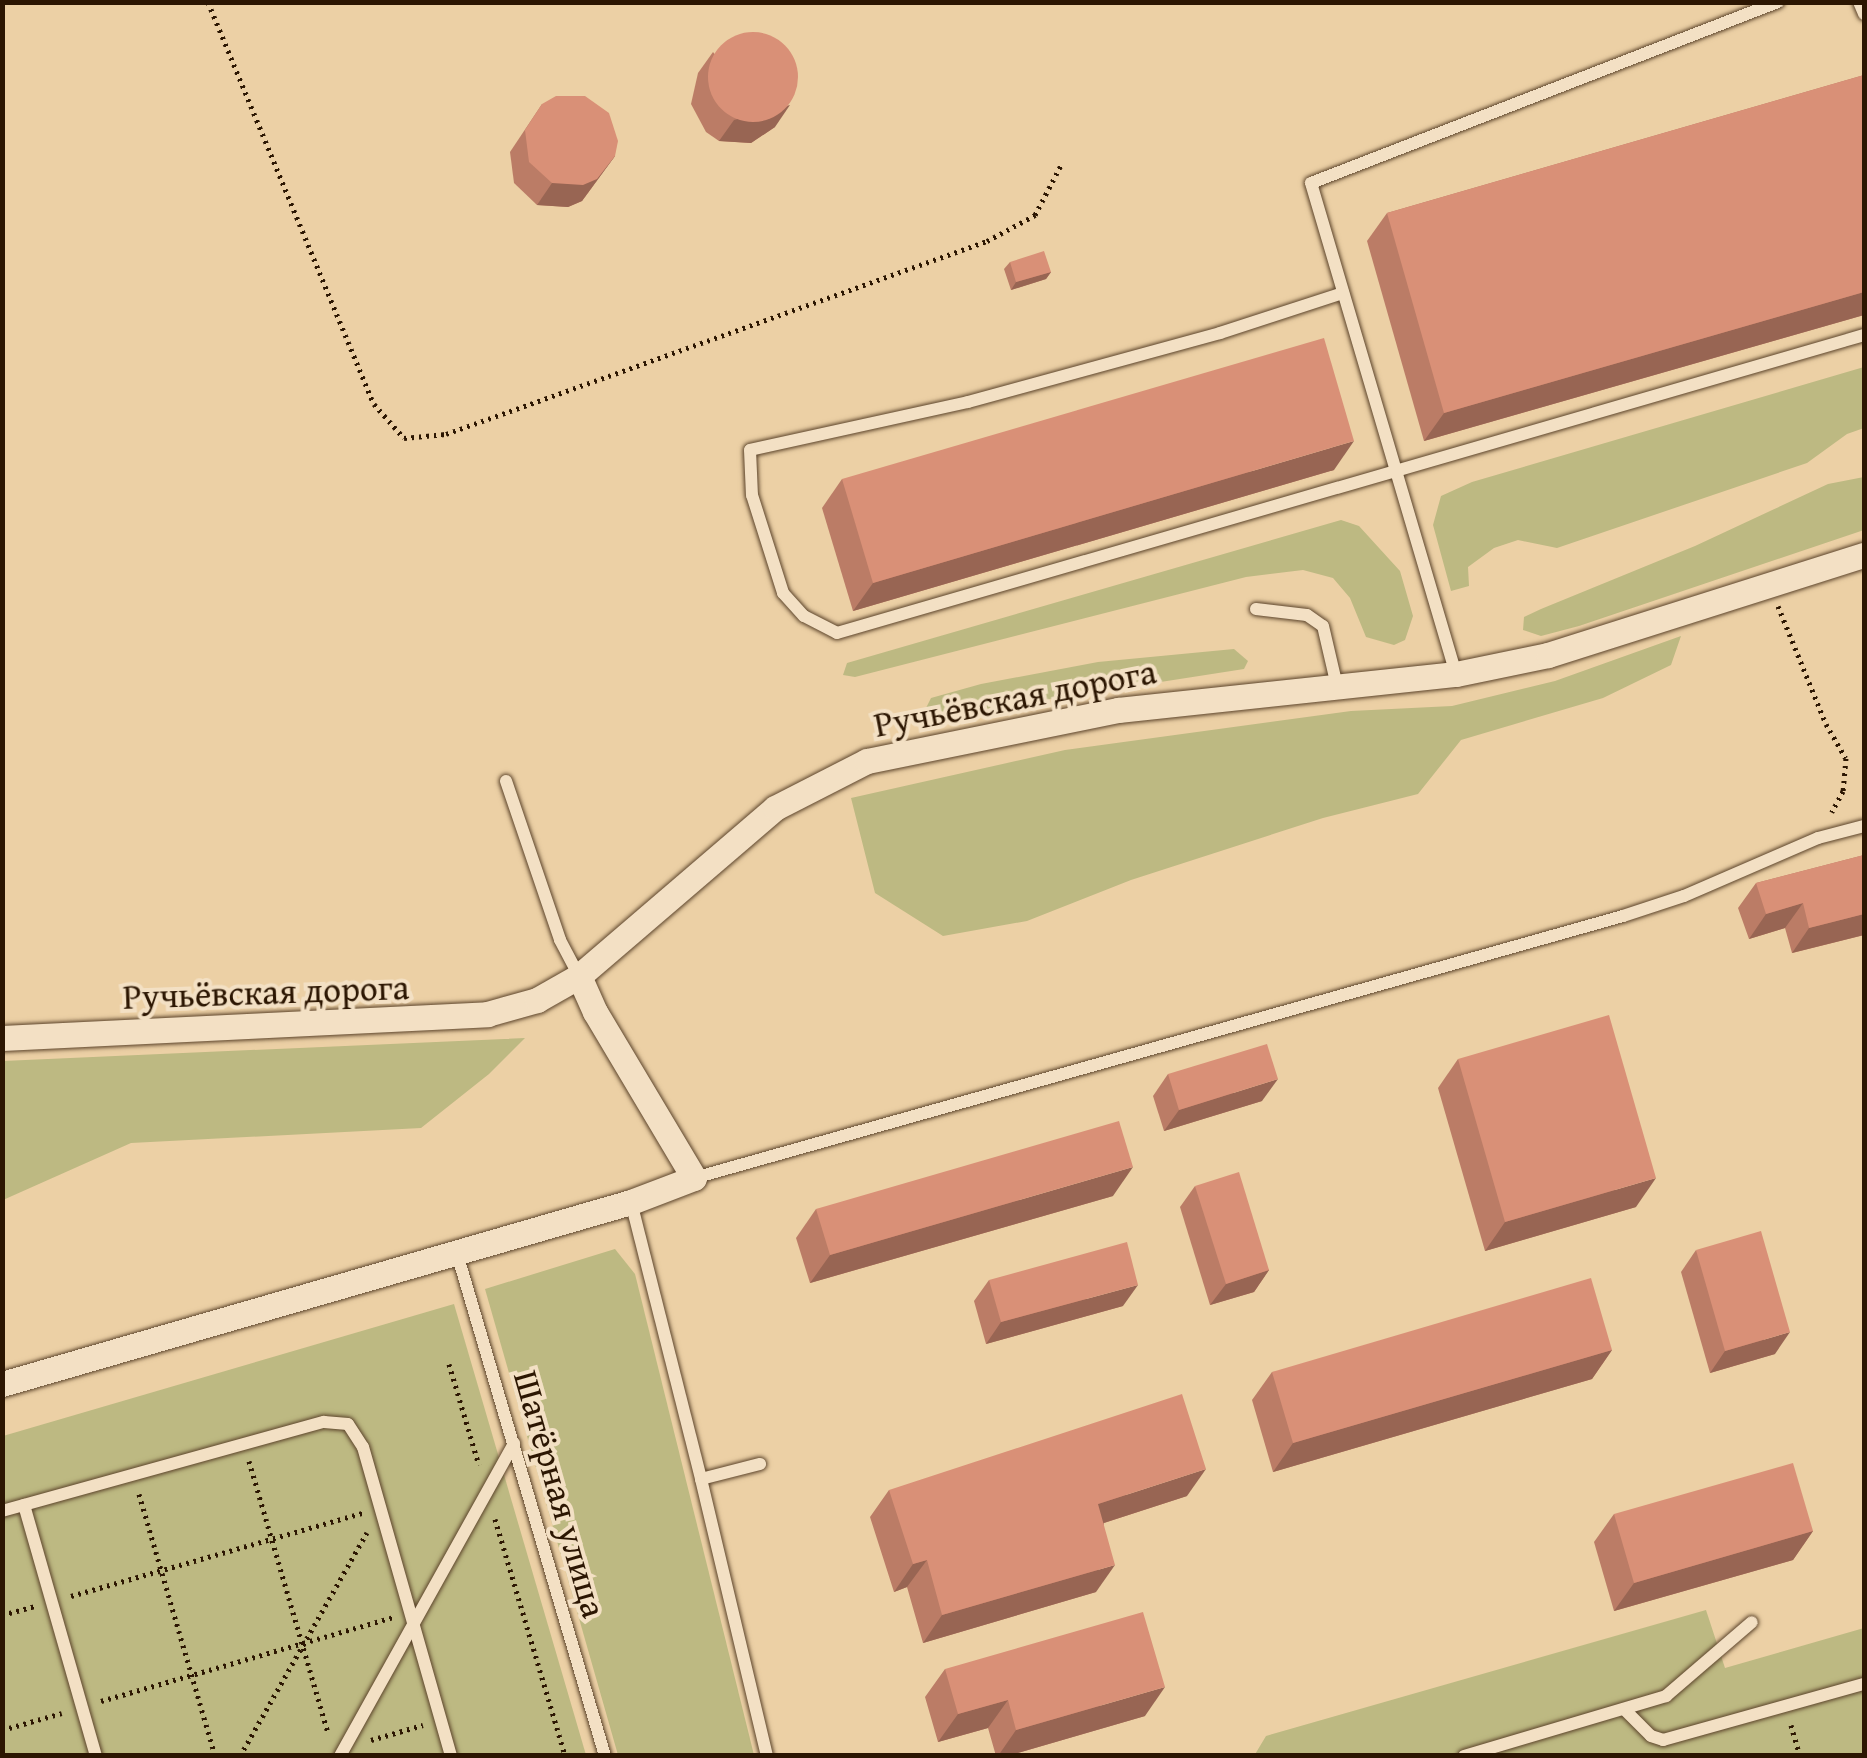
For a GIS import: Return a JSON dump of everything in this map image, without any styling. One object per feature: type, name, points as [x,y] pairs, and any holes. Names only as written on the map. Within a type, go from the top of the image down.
[{"type":"street","name":"Ручьёвская дорога","points":[[2,1038],[440,1020],[487,1014],[537,1000],[578,976],[775,808],[867,761],[1118,710],[1456,674],[1548,655],[1864,555]]},
{"type":"street","points":[[2,1384],[632,1202],[694,1178],[595,1012],[578,976]]},
{"type":"lane","points":[[1456,674],[1311,182],[1778,2]]},
{"type":"lane","points":[[1859,2],[1864,14]]},
{"type":"lane","points":[[1343,293],[1220,333],[968,402],[750,450],[752,495],[783,593],[804,616],[837,634],[1864,334]]},
{"type":"lane","points":[[1256,609],[1306,615],[1323,626],[1337,686]]},
{"type":"lane","points":[[506,781],[560,940],[578,976]]},
{"type":"lane","points":[[694,1178],[1623,916],[1684,896],[1818,838],[1864,826]]},
{"type":"lane","points":[[632,1202],[766,1756]]},
{"type":"lane","name":"Шатёрная улица","points":[[456,1250],[605,1756]]},
{"type":"lane","points":[[2,1511],[324,1422],[348,1424],[363,1448],[451,1756]]},
{"type":"lane","points":[[342,1752],[412,1617],[514,1443]]},
{"type":"lane","points":[[701,1479],[760,1464]]},
{"type":"lane","points":[[24,1505],[96,1756]]},
{"type":"lane","points":[[1464,1756],[1666,1696],[1752,1622]]},
{"type":"lane","points":[[1624,1709],[1651,1736],[1663,1740],[1864,1684]]},
{"type":"path","points":[[208,2],[374,404],[404,438],[446,434],[988,241],[1034,215],[1061,166]]},
{"type":"path","points":[[1770,585],[1826,724],[1846,758],[1844,791],[1818,838]]},
{"type":"path","points":[[449,1364],[565,1756]]},
{"type":"path","points":[[244,1444],[334,1752],[441,1720]]},
{"type":"path","points":[[134,1475],[216,1756]]},
{"type":"path","points":[[2,1615],[380,1508]]},
{"type":"path","points":[[240,1756],[380,1508]]},
{"type":"path","points":[[2,1730],[412,1617]]},
{"type":"path","points":[[1785,1706],[1800,1756]]},
{"type":"shaded area","points":[[1864,367],[1864,428],[1847,434],[1807,463],[1557,548],[1518,540],[1494,548],[1468,567],[1469,586],[1451,591],[1433,525],[1441,496],[1472,482]]},
{"type":"shaded area","points":[[1864,477],[1864,530],[1579,626],[1541,636],[1523,630],[1524,617],[1541,609],[1695,546],[1828,484]]},
{"type":"shaded area","points":[[1341,520],[1359,526],[1400,571],[1413,616],[1405,640],[1394,645],[1366,637],[1350,598],[1333,578],[1303,570],[1246,577],[855,677],[843,675],[847,663]]},
{"type":"shaded area","points":[[1681,636],[1671,665],[1603,698],[1461,740],[1418,794],[1323,818],[1131,880],[1027,921],[943,936],[875,893],[851,798],[1065,750],[1351,711],[1452,706],[1555,681]]},
{"type":"shaded area","points":[[1234,649],[1248,661],[1244,669],[935,717],[925,710],[931,698],[981,684],[1098,662]]},
{"type":"shaded area","points":[[525,1038],[489,1074],[421,1128],[131,1143],[3,1200],[3,1061]]},
{"type":"shaded area","points":[[615,1249],[635,1274],[754,1755],[618,1755],[485,1289]]},
{"type":"shaded area","points":[[454,1304],[586,1755],[3,1756],[3,1436]]},
{"type":"shaded area","points":[[1706,1610],[1725,1668],[1864,1628],[1864,1755],[1254,1756],[1266,1736]]},
{"type":"building","points":[[753,32],[770,35],[785,45],[795,60],[795,94],[785,109],[770,119],[753,122],[736,119],[721,109],[711,94],[708,77],[711,60],[721,45],[736,35]]},
{"type":"building","points":[[1864,75],[1864,292],[1444,413],[1387,213]]},
{"type":"building","points":[[556,96],[585,96],[609,113],[618,141],[615,156],[597,179],[583,185],[552,183],[529,162],[525,130],[542,104]]},
{"type":"building","points":[[1044,251],[1051,272],[1016,282],[1010,262]]},
{"type":"building","points":[[1324,338],[1354,441],[873,583],[842,479]]},
{"type":"building","points":[[1864,855],[1864,914],[1809,928],[1803,903],[1766,914],[1756,883]]},
{"type":"building","points":[[1609,1015],[1656,1178],[1505,1222],[1458,1059]]},
{"type":"building","points":[[1267,1044],[1278,1079],[1179,1110],[1168,1074]]},
{"type":"building","points":[[1119,1121],[1133,1167],[830,1255],[816,1209]]},
{"type":"building","points":[[1239,1172],[1269,1270],[1226,1284],[1195,1186]]},
{"type":"building","points":[[1761,1231],[1790,1332],[1725,1351],[1696,1250]]},
{"type":"building","points":[[1127,1242],[1138,1285],[1001,1322],[989,1280]]},
{"type":"building","points":[[1591,1278],[1612,1350],[1293,1443],[1272,1372]]},
{"type":"building","points":[[1182,1394],[1206,1469],[1098,1504],[1115,1565],[942,1615],[927,1560],[913,1564],[889,1490]]},
{"type":"building","points":[[1793,1463],[1813,1531],[1634,1583],[1614,1514]]},
{"type":"building","points":[[1143,1612],[1165,1687],[1016,1730],[1008,1700],[958,1714],[945,1669]]}]
